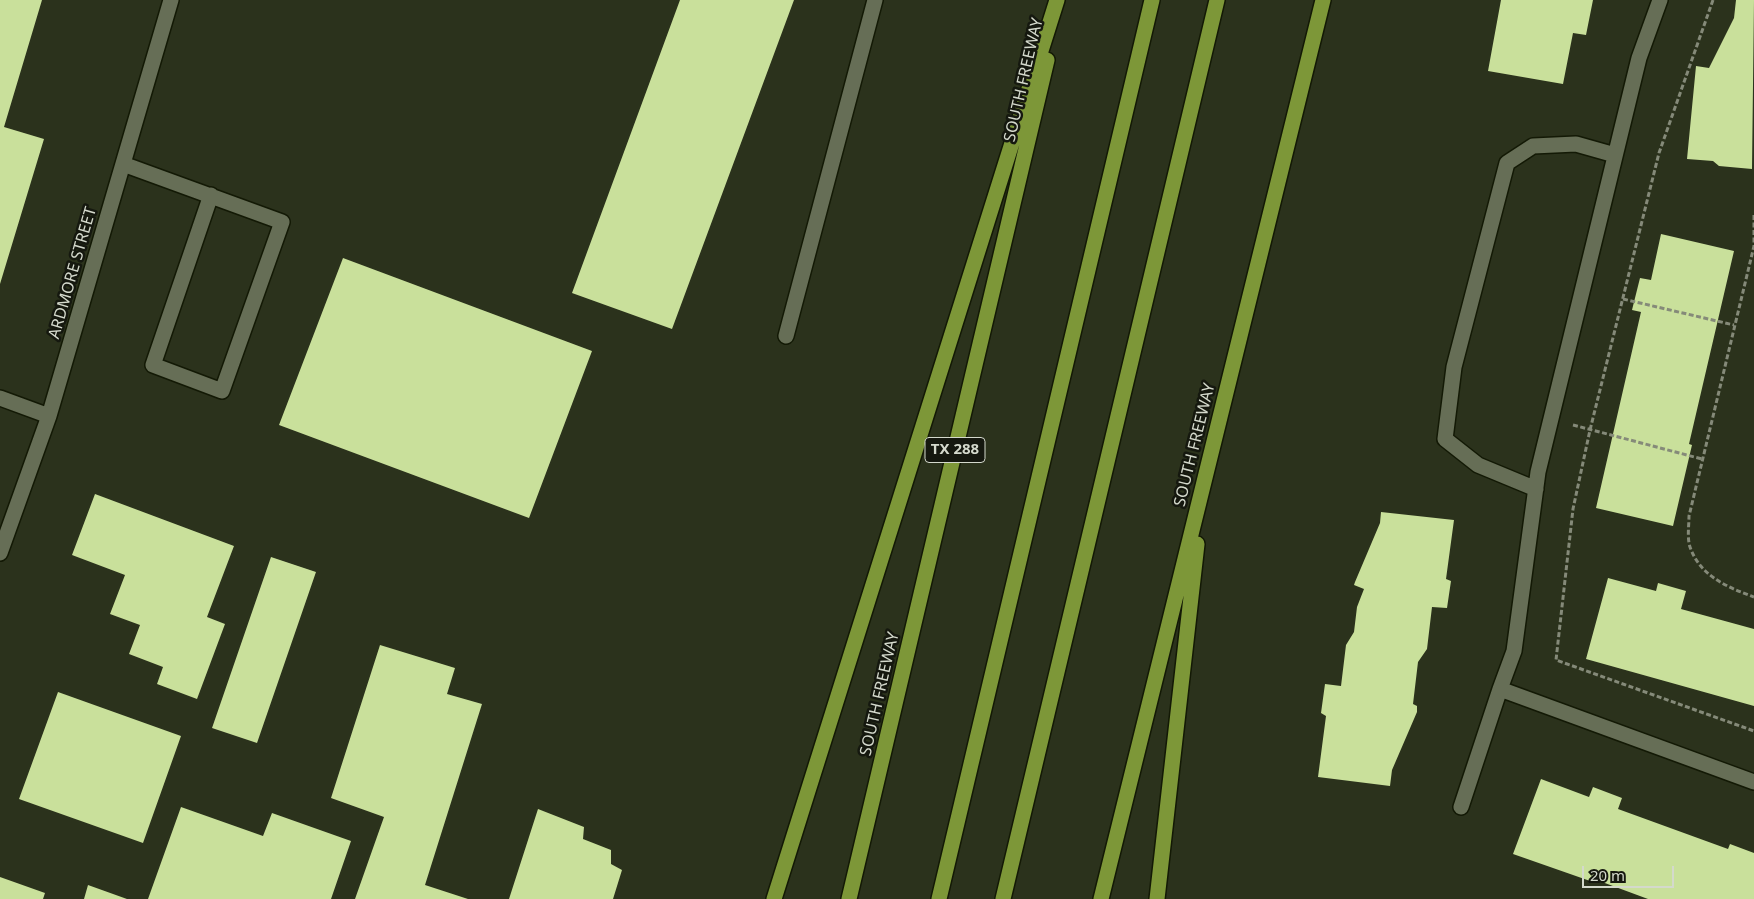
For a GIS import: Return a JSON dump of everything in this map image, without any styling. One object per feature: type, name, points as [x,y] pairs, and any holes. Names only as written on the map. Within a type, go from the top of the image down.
[{"type":"highway","points":[[774,899],[1057,0]]},
{"type":"highway","name":"SOUTH FREEWAY","points":[[849,899],[1061,0]]},
{"type":"highway","points":[[939,899],[1152,0]]},
{"type":"highway","points":[[1003,899],[1217,0]]},
{"type":"highway","name":"SOUTH FREEWAY","points":[[1102,899],[1323,0]]},
{"type":"highway","points":[[1157,899],[1204,483]]},
{"type":"street","name":"ARDMORE STREET","points":[[0,553],[49,416],[171,0]]},
{"type":"street","points":[[786,336],[875,0]]},
{"type":"street","points":[[1461,807],[1514,651],[1536,489],[1551,419],[1639,58],[1660,0]]},
{"type":"street","points":[[1536,489],[1478,465],[1445,439],[1454,367],[1507,162],[1533,146],[1576,144],[1615,155]]},
{"type":"street","points":[[123,164],[211,195],[282,222],[222,391],[153,365],[211,195]]},
{"type":"street","points":[[0,398],[49,416]]},
{"type":"street","points":[[1500,690],[1754,782]]},
{"type":"path","points":[[1713,0],[1659,153],[1590,430],[1573,509],[1556,660],[1754,731]]},
{"type":"path","points":[[1754,215],[1754,246],[1689,516],[1689,546],[1703,572],[1731,588],[1754,597]]},
{"type":"path","points":[[1623,299],[1734,325]]},
{"type":"path","points":[[1551,419],[1702,459]]},
{"type":"building","points":[[0,0],[42,0],[4,127],[44,139],[0,284]]},
{"type":"building","points":[[680,0],[794,0],[672,329],[572,293]]},
{"type":"building","points":[[1501,0],[1593,0],[1586,35],[1573,33],[1563,84],[1488,71]]},
{"type":"building","points":[[1736,0],[1754,0],[1752,169],[1719,166],[1713,161],[1687,159],[1696,66],[1709,68],[1734,18]]},
{"type":"building","points":[[1661,234],[1734,251],[1689,444],[1692,445],[1673,526],[1596,508],[1641,312],[1632,310],[1640,278],[1651,280]]},
{"type":"building","points":[[343,258],[592,351],[529,518],[279,425]]},
{"type":"building","points":[[95,494],[234,546],[207,617],[225,624],[197,699],[157,684],[163,667],[129,654],[140,625],[110,614],[125,575],[72,555]]},
{"type":"building","points":[[1381,512],[1454,520],[1446,579],[1451,581],[1447,608],[1432,607],[1427,649],[1418,662],[1413,704],[1417,706],[1417,712],[1392,770],[1390,786],[1318,777],[1326,716],[1321,713],[1325,684],[1341,686],[1346,645],[1354,632],[1357,607],[1364,589],[1354,585],[1380,523]]},
{"type":"building","points":[[271,557],[316,572],[257,743],[212,728]]},
{"type":"building","points":[[1608,578],[1656,591],[1658,583],[1686,591],[1681,609],[1754,629],[1754,706],[1586,659]]},
{"type":"building","points":[[380,645],[455,668],[447,694],[482,704],[425,885],[468,899],[355,899],[384,817],[331,798]]},
{"type":"building","points":[[58,692],[181,736],[143,843],[19,799]]},
{"type":"building","points":[[1541,779],[1589,797],[1593,787],[1622,798],[1618,809],[1728,849],[1730,844],[1754,853],[1754,899],[1648,899],[1594,879],[1593,882],[1513,854]]},
{"type":"building","points":[[181,807],[263,836],[272,813],[351,841],[331,899],[148,899]]},
{"type":"building","points":[[538,809],[584,827],[583,839],[611,850],[611,864],[622,870],[613,899],[509,899]]},
{"type":"building","points":[[0,877],[45,893],[43,899],[0,899]]},
{"type":"building","points":[[88,885],[127,899],[84,899]]}]
